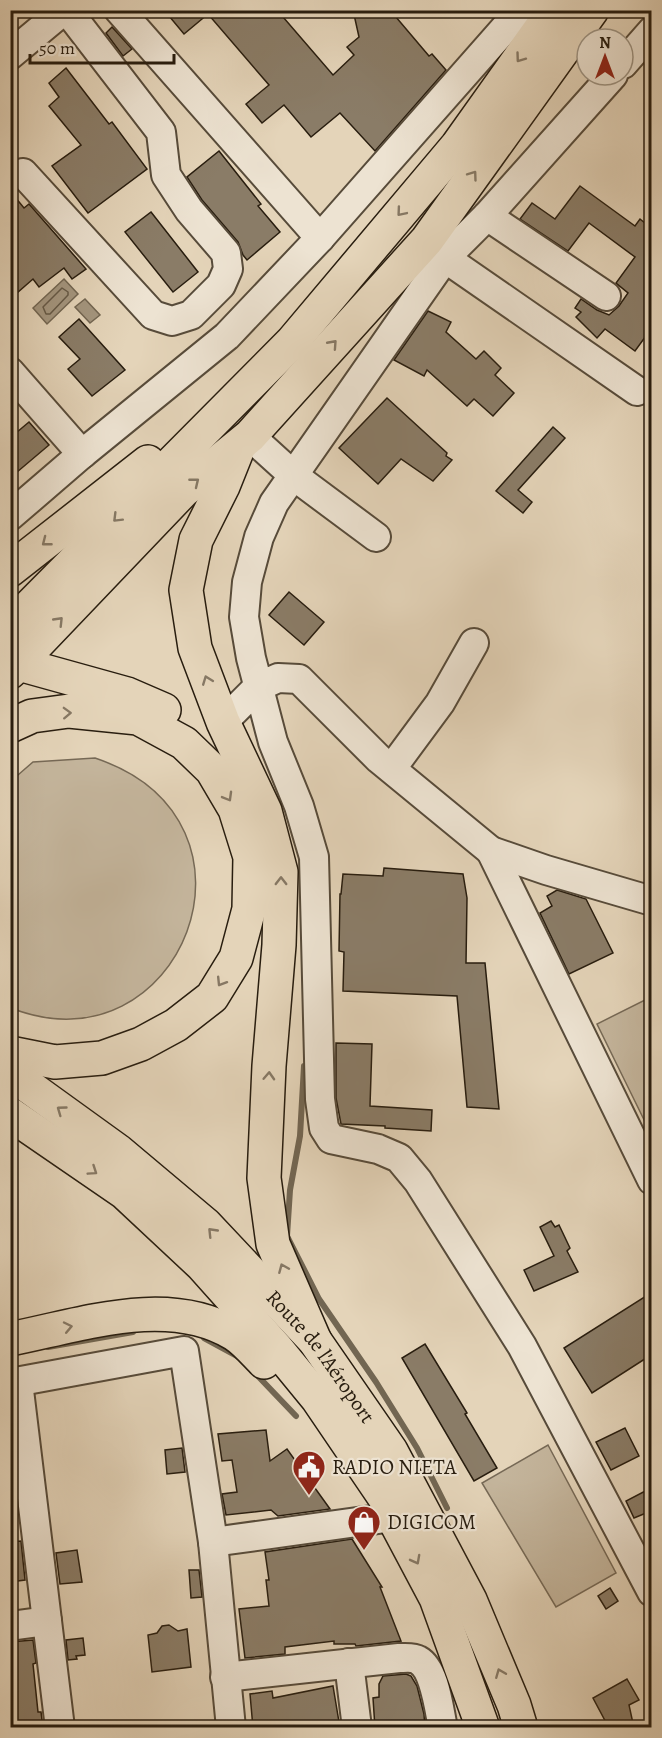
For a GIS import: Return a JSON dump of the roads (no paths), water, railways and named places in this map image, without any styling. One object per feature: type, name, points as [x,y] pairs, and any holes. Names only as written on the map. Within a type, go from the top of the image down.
[{"type":"highway","points":[[10,626],[292,342],[457,146],[554,10]]},
{"type":"highway","points":[[13,666],[183,491],[245,441],[436,249],[592,10]]},
{"type":"highway","points":[[10,570],[258,376]]},
{"type":"highway","points":[[245,441],[196,540],[186,590],[195,648],[238,758],[265,811],[281,872],[279,945],[269,1066],[264,1178],[273,1244],[315,1341]]},
{"type":"highway","points":[[13,666],[127,694],[187,719],[238,758]]},
{"type":"highway","points":[[10,726],[32,716],[69,711],[138,717],[184,743],[213,770],[235,809],[250,857],[249,909],[236,958],[212,997],[176,1025],[141,1044],[102,1058],[55,1062],[10,1053]]},
{"type":"highway","name":"Route de l'Aéroport","points":[[10,1073],[118,1151],[206,1225],[315,1341],[392,1451],[470,1600],[520,1728]]},
{"type":"highway","name":"Route de l'Aéroport","points":[[10,1114],[125,1193],[202,1264],[317,1398],[390,1509],[436,1598],[483,1728]]},
{"type":"highway","points":[[10,1339],[117,1317],[163,1313],[201,1319],[235,1335],[272,1370],[320,1431],[390,1509]]},
{"type":"street","points":[[10,55],[66,10],[160,132],[166,175],[189,210],[226,253],[228,269],[221,285],[191,315],[171,321],[153,315],[23,173]]},
{"type":"street","points":[[119,10],[320,238]]},
{"type":"street","points":[[10,516],[227,336],[320,238],[521,10]]},
{"type":"street","points":[[635,51],[651,34]]},
{"type":"street","points":[[602,87],[487,216],[436,249],[294,476],[274,503],[259,537],[247,582],[244,616],[258,687],[273,742],[299,806],[314,857],[320,1099],[324,1128],[331,1139],[378,1149],[399,1158],[418,1181],[522,1346],[651,1592]]},
{"type":"street","points":[[487,216],[606,296]]},
{"type":"street","points":[[436,249],[637,391]]},
{"type":"street","points":[[10,372],[82,454]]},
{"type":"street","points":[[245,441],[376,537]]},
{"type":"street","points":[[392,768],[440,703],[474,643]]},
{"type":"street","points":[[223,722],[258,687],[278,678],[299,679],[379,759],[491,851],[651,901]]},
{"type":"street","points":[[491,851],[651,1180]]},
{"type":"street","points":[[60,1728],[14,1383],[184,1351],[213,1542],[231,1728]]},
{"type":"street","points":[[213,1542],[390,1509]]},
{"type":"street","points":[[10,1626],[47,1621]]},
{"type":"street","points":[[225,1677],[399,1658],[416,1659],[424,1664],[431,1675],[443,1728]]},
{"type":"street","points":[[349,1663],[357,1728]]},
{"type":"water","points":[[64,279],[78,294],[47,324],[33,308]]},
{"type":"water","points":[[85,299],[100,315],[90,323],[75,307]]},
{"type":"waterway","points":[[304,1066],[300,1136],[290,1190],[287,1236],[319,1299],[376,1382],[417,1448],[447,1508]]},
{"type":"waterway","points":[[48,1347],[133,1332]]},
{"type":"waterway","points":[[204,1338],[239,1357]]},
{"type":"waterway","points":[[255,1373],[296,1416]]},
{"type":"place","name":"RADIO NIETA","points":[[309,1496]]},
{"type":"place","name":"DIGICOM","points":[[364,1551]]}]
